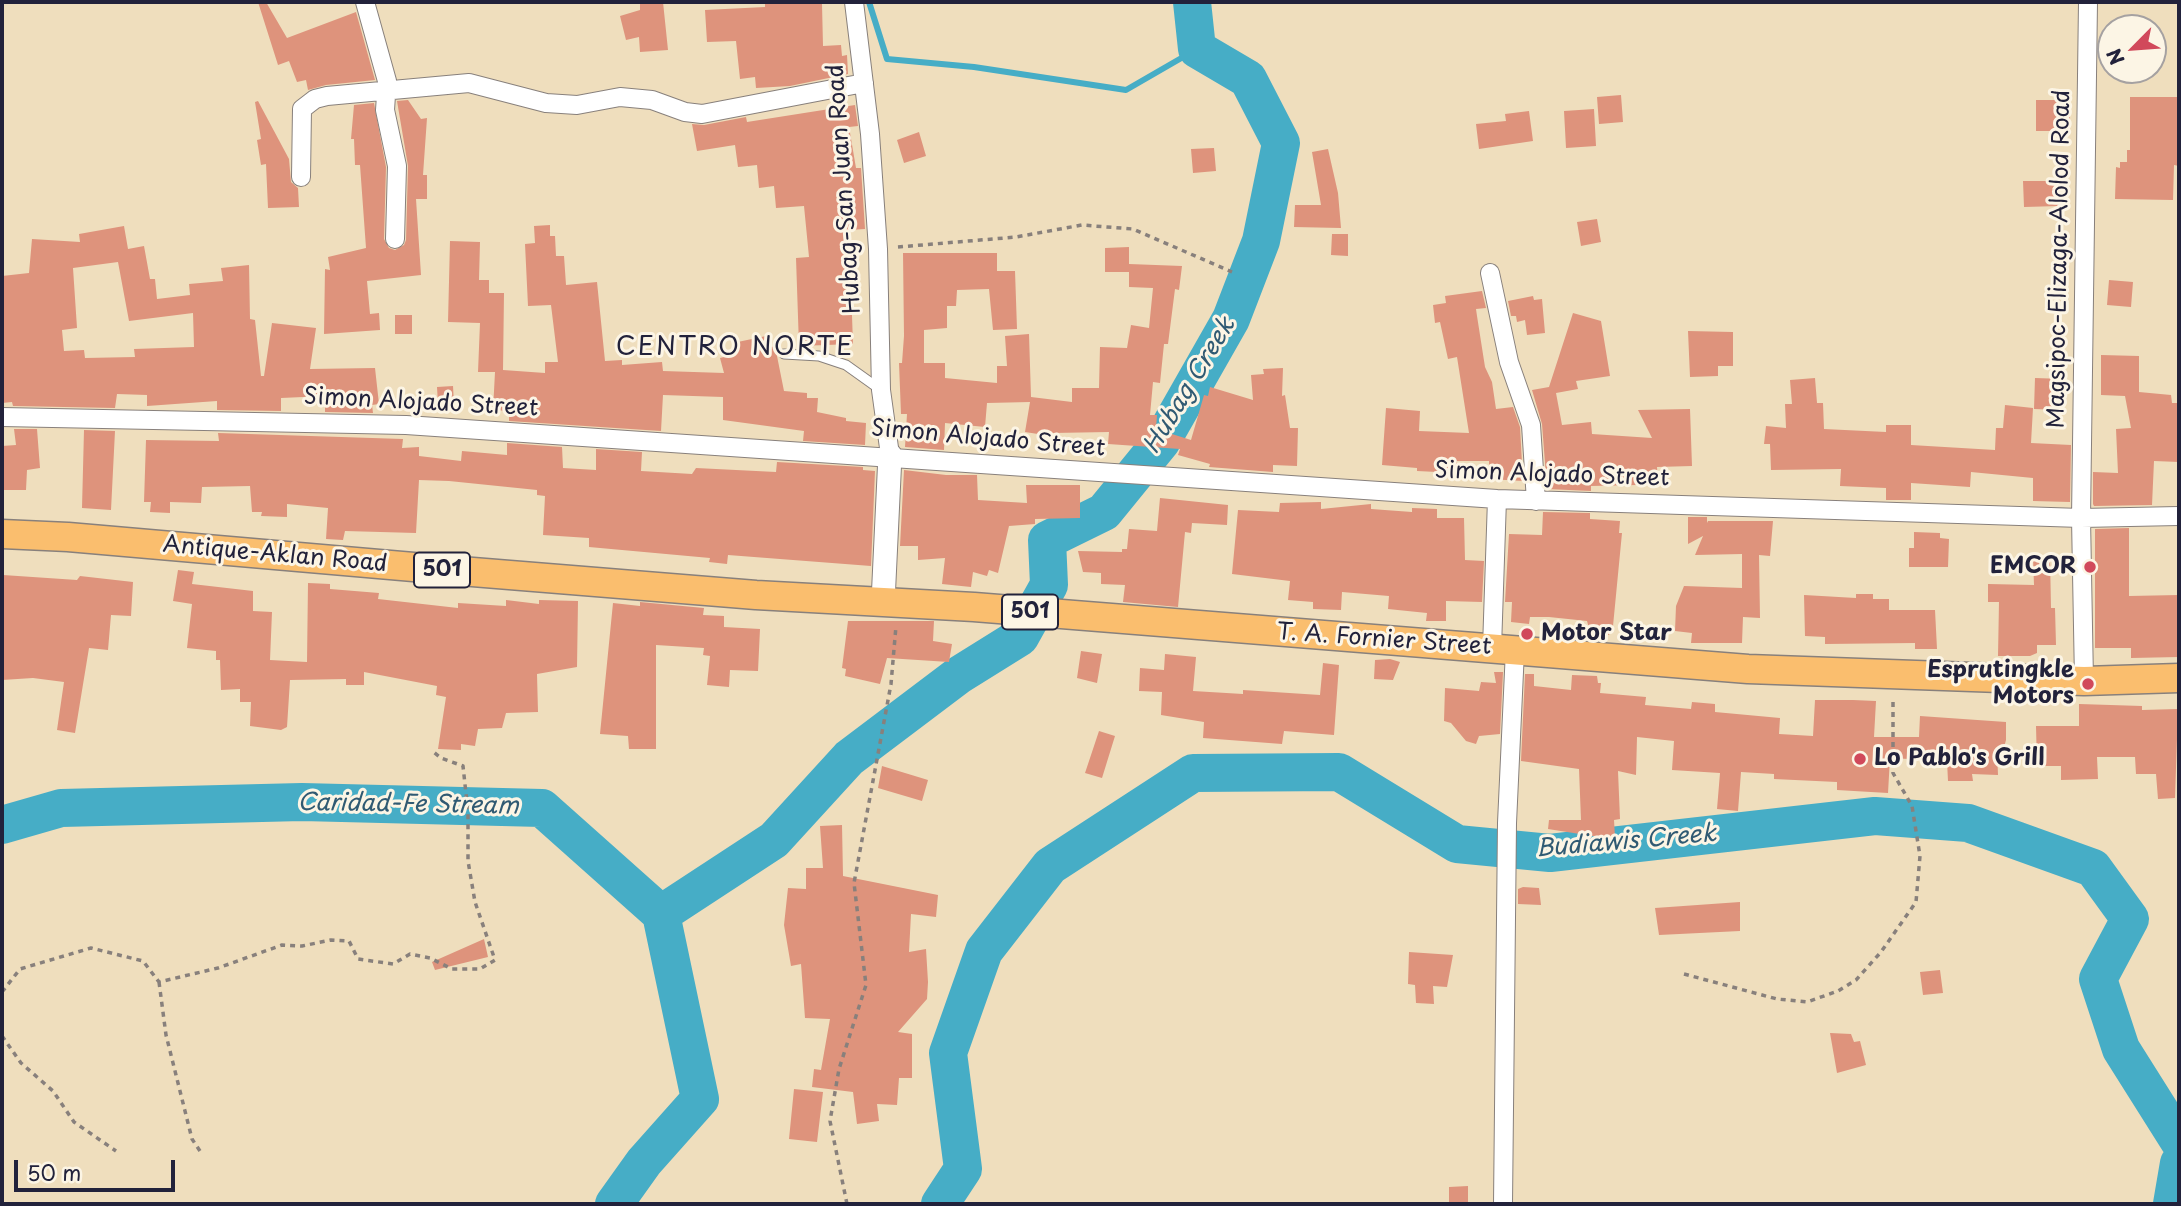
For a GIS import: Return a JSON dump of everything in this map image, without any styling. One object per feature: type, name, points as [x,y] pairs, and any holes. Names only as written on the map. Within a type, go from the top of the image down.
[{"type":"main road","name":"Antique-Aklan Road","points":[[2,534],[891,602]]},
{"type":"main road","name":"T. A. Fornier Street","points":[[891,602],[1748,669],[2084,681],[2179,678]]},
{"type":"street","points":[[365,2],[387,81],[384,110],[397,166],[395,239]]},
{"type":"street","name":"Hubag-San Juan Road","points":[[854,2],[864,83],[878,249],[880,390],[890,455]]},
{"type":"street","name":"Magsipoc-Elizaga-Alolod Road","points":[[2084,681],[2081,518],[2088,2]]},
{"type":"street","points":[[301,177],[302,109],[315,99],[327,96],[469,83],[546,103],[578,105],[620,97],[652,100],[685,112],[702,114],[864,83]]},
{"type":"street","points":[[1490,273],[1510,362],[1531,425],[1536,500]]},
{"type":"street","name":"Simon Alojado Street","points":[[2,417],[406,425],[890,455],[1159,479],[1497,499],[2081,518],[2179,516]]},
{"type":"street","points":[[890,455],[891,602]]},
{"type":"street","points":[[1497,499],[1504,649],[1508,876],[1503,1204]]},
{"type":"lane","points":[[784,354],[819,356],[846,365],[880,390]]},
{"type":"path","points":[[878,249],[1016,237],[1082,225],[1133,229],[1232,272]]},
{"type":"path","points":[[847,1202],[830,1121],[839,1069],[866,985],[855,883],[870,788],[891,684],[891,602]]},
{"type":"path","points":[[1684,974],[1787,1000],[1807,1002],[1838,991],[1856,980],[1916,902],[1920,856],[1912,806],[1893,773],[1893,674]]},
{"type":"path","points":[[159,982],[218,968],[282,945],[302,946],[331,940],[349,942],[358,959],[393,964],[410,954],[430,958],[452,969],[480,969],[495,960],[482,924],[468,860],[468,812],[463,766],[442,758],[431,750]]},
{"type":"path","points":[[2,992],[20,969],[91,948],[143,961],[159,982],[166,1034],[181,1096],[192,1139],[202,1154]]},
{"type":"path","points":[[2,1036],[21,1063],[53,1091],[74,1122],[116,1151]]},
{"type":"building","points":[[258,2],[266,2],[287,38],[356,12],[375,80],[326,85],[308,90],[306,80],[297,82],[289,61],[278,65]]},
{"type":"building","points":[[640,2],[663,2],[668,50],[640,52],[639,37],[626,40],[620,16],[640,10]]},
{"type":"building","points":[[765,2],[822,4],[823,46],[841,45],[842,56],[847,55],[848,74],[790,86],[756,88],[755,77],[740,79],[736,41],[707,42],[705,10],[765,7]]},
{"type":"building","points":[[1621,95],[1623,122],[1599,124],[1597,97]]},
{"type":"building","points":[[2130,97],[2179,97],[2179,166],[2174,165],[2173,200],[2115,199],[2116,167],[2120,168],[2120,162],[2127,162],[2127,150],[2130,150]]},
{"type":"building","points":[[408,100],[421,119],[427,118],[423,175],[427,175],[427,199],[416,199],[421,275],[367,281],[370,314],[379,313],[380,330],[324,334],[325,269],[330,270],[328,257],[366,248],[360,165],[355,165],[354,139],[351,139],[354,105],[374,103],[386,167],[384,239],[389,248],[395,250],[404,245],[406,240],[408,166],[397,101]]},
{"type":"building","points":[[2036,100],[2070,100],[2070,119],[2061,119],[2061,131],[2036,131]]},
{"type":"building","points":[[258,101],[289,159],[291,182],[298,188],[299,207],[268,208],[266,164],[261,165],[257,140],[261,139],[255,102]]},
{"type":"building","points":[[855,105],[858,126],[849,127],[856,168],[861,168],[865,229],[849,230],[853,344],[799,346],[796,258],[809,257],[804,206],[776,208],[774,186],[759,188],[757,165],[738,167],[735,145],[697,151],[692,124],[704,125],[746,117],[747,122]]},
{"type":"building","points":[[1594,109],[1596,146],[1566,148],[1564,111]]},
{"type":"building","points":[[1529,111],[1533,141],[1479,149],[1476,124],[1506,121],[1505,114]]},
{"type":"building","points":[[919,132],[926,156],[904,163],[897,140]]},
{"type":"building","points":[[1214,148],[1216,171],[1193,173],[1191,149]]},
{"type":"building","points":[[1328,149],[1338,193],[1341,228],[1294,227],[1295,205],[1321,205],[1312,152]]},
{"type":"building","points":[[2023,181],[2058,181],[2059,206],[2024,207]]},
{"type":"building","points":[[1597,219],[1601,242],[1581,246],[1577,222]]},
{"type":"building","points":[[550,225],[550,236],[555,236],[556,256],[564,256],[566,285],[597,282],[605,361],[622,360],[622,365],[662,362],[663,371],[724,373],[720,358],[736,354],[733,343],[766,336],[768,348],[775,346],[784,391],[807,393],[807,398],[818,398],[817,412],[846,418],[846,421],[866,423],[865,445],[803,441],[804,431],[723,420],[723,397],[663,395],[661,431],[509,421],[509,411],[493,410],[495,372],[478,372],[480,323],[448,322],[450,241],[480,242],[479,280],[489,280],[489,293],[504,293],[503,370],[545,373],[545,362],[558,362],[551,305],[528,306],[525,244],[535,243],[534,226]]},
{"type":"building","points":[[124,226],[128,249],[144,246],[150,279],[155,279],[157,299],[190,295],[189,284],[223,281],[221,268],[249,265],[250,319],[255,320],[261,376],[264,376],[272,323],[316,328],[310,369],[375,368],[379,404],[372,405],[373,413],[325,412],[325,396],[281,398],[281,411],[217,410],[217,401],[147,406],[147,395],[117,394],[115,408],[13,406],[12,402],[2,403],[2,276],[29,273],[32,239],[80,242],[79,234]],"holes":[[[118,262],[129,321],[193,313],[194,347],[134,349],[135,357],[85,358],[84,350],[64,351],[62,330],[77,328],[73,268]]]},
{"type":"building","points":[[1332,234],[1348,234],[1348,256],[1331,255]]},
{"type":"building","points":[[1129,247],[1129,264],[1182,266],[1179,290],[1175,289],[1168,344],[1164,344],[1160,383],[1153,382],[1150,415],[1157,415],[1156,429],[1191,440],[1204,395],[1208,396],[1210,387],[1253,400],[1251,375],[1264,374],[1263,369],[1283,368],[1282,396],[1285,395],[1290,428],[1298,428],[1297,466],[1273,465],[1273,472],[1209,467],[1210,464],[1178,455],[1180,449],[1108,444],[1109,432],[1052,433],[1051,436],[1025,432],[1030,402],[987,403],[985,427],[945,423],[944,450],[905,447],[907,414],[901,414],[899,363],[902,363],[904,336],[903,253],[997,253],[997,271],[1015,271],[1017,329],[993,330],[989,289],[957,290],[956,306],[947,306],[947,328],[924,330],[924,363],[945,363],[945,378],[997,383],[997,366],[1007,366],[1005,336],[1029,334],[1031,397],[1072,402],[1072,388],[1099,388],[1100,347],[1127,348],[1131,325],[1149,328],[1153,288],[1129,287],[1129,272],[1105,272],[1105,248]]},
{"type":"building","points":[[2109,280],[2133,282],[2131,307],[2107,305]]},
{"type":"building","points":[[1482,291],[1486,308],[1476,309],[1485,367],[1492,382],[1496,409],[1513,407],[1520,427],[1523,481],[1489,479],[1489,461],[1457,461],[1457,473],[1417,471],[1417,468],[1382,465],[1386,408],[1420,411],[1419,431],[1469,433],[1457,357],[1448,359],[1440,322],[1435,323],[1433,305],[1446,303],[1445,296]]},
{"type":"building","points":[[1533,296],[1534,300],[1542,299],[1545,333],[1527,335],[1525,320],[1517,322],[1516,316],[1511,316],[1508,301]]},
{"type":"building","points":[[1573,313],[1601,321],[1610,376],[1576,381],[1578,389],[1556,393],[1562,425],[1591,422],[1592,434],[1652,438],[1638,410],[1690,409],[1692,466],[1657,467],[1658,482],[1591,486],[1591,491],[1547,489],[1542,424],[1532,390],[1549,387]]},
{"type":"building","points":[[395,315],[412,315],[412,334],[395,334]]},
{"type":"building","points":[[1688,331],[1733,332],[1733,366],[1718,366],[1718,376],[1690,377]]},
{"type":"building","points":[[2101,355],[2139,356],[2139,392],[2171,395],[2172,403],[2179,403],[2179,462],[2154,461],[2152,505],[2093,504],[2093,472],[2118,473],[2116,429],[2131,428],[2125,396],[2101,395]]},
{"type":"building","points":[[1815,378],[1817,403],[1823,403],[1824,429],[1886,432],[1886,425],[1911,425],[1911,445],[1995,450],[1996,428],[2003,428],[2005,405],[2033,408],[2031,443],[2071,445],[2070,502],[2033,501],[2033,478],[1971,472],[1970,487],[1911,483],[1911,500],[1886,500],[1886,488],[1840,486],[1841,469],[1771,470],[1770,444],[1764,444],[1766,426],[1786,428],[1785,404],[1792,404],[1790,380]]},
{"type":"building","points":[[2035,378],[2064,379],[2063,410],[2034,409]]},
{"type":"building","points":[[453,386],[454,404],[438,404],[437,387]]},
{"type":"building","points":[[14,429],[37,429],[40,468],[27,470],[26,490],[2,490],[2,446],[16,445]]},
{"type":"building","points":[[84,430],[115,431],[111,510],[82,508]]},
{"type":"building","points":[[218,433],[403,439],[402,448],[419,447],[419,456],[461,461],[462,451],[507,455],[507,443],[562,447],[563,468],[596,470],[596,449],[642,452],[641,471],[692,474],[696,468],[776,472],[777,462],[863,467],[863,470],[875,471],[871,566],[728,555],[727,564],[709,562],[710,558],[589,547],[589,538],[543,535],[545,496],[537,495],[537,490],[449,481],[419,480],[416,533],[345,531],[343,540],[326,539],[328,508],[287,504],[287,517],[261,516],[262,512],[252,512],[250,486],[202,487],[201,503],[170,502],[170,513],[150,512],[151,502],[144,502],[146,440],[219,441]]},
{"type":"building","points":[[904,470],[946,475],[977,475],[978,500],[1027,503],[1026,485],[1080,485],[1080,518],[1035,519],[1035,524],[1009,526],[998,573],[989,570],[987,576],[973,572],[971,587],[942,584],[945,558],[918,560],[918,546],[900,546]]},
{"type":"building","points":[[1160,498],[1228,505],[1227,525],[1192,523],[1191,533],[1185,532],[1178,607],[1123,602],[1125,585],[1101,584],[1101,573],[1083,572],[1078,551],[1122,552],[1122,549],[1127,549],[1129,529],[1157,531]]},
{"type":"building","points":[[1321,502],[1321,509],[1371,504],[1371,509],[1412,512],[1412,508],[1437,509],[1437,518],[1464,518],[1465,560],[1484,561],[1482,602],[1446,601],[1446,621],[1426,621],[1427,613],[1388,609],[1389,596],[1342,592],[1341,610],[1313,609],[1313,602],[1288,600],[1290,581],[1232,574],[1238,510],[1279,512],[1280,503]]},
{"type":"building","points":[[1543,512],[1590,513],[1590,519],[1620,521],[1619,533],[1622,533],[1613,626],[1609,635],[1591,635],[1587,621],[1530,617],[1529,624],[1511,622],[1512,602],[1505,602],[1509,534],[1542,535]]},
{"type":"building","points":[[1688,517],[1707,517],[1707,523],[1773,521],[1770,556],[1759,555],[1760,618],[1743,617],[1742,643],[1691,643],[1692,633],[1675,631],[1676,606],[1684,586],[1742,588],[1742,554],[1695,555],[1703,536],[1688,544]]},
{"type":"building","points":[[2129,528],[2129,596],[2179,595],[2179,657],[2131,658],[2131,648],[2095,648],[2095,529]]},
{"type":"building","points":[[1914,532],[1940,533],[1940,538],[1949,539],[1948,567],[1909,567],[1909,548],[1914,548]]},
{"type":"building","points":[[2033,557],[2050,557],[2051,608],[2055,608],[2056,645],[2037,645],[2037,653],[2030,656],[1998,656],[1999,602],[1988,602],[1988,584],[2034,585]]},
{"type":"building","points":[[178,570],[194,572],[192,584],[253,591],[253,611],[272,612],[270,660],[307,662],[308,583],[330,584],[330,589],[379,593],[378,599],[458,608],[458,603],[506,606],[506,600],[539,604],[539,600],[578,601],[577,667],[537,674],[538,712],[506,713],[502,728],[478,729],[475,746],[461,744],[461,750],[438,749],[446,697],[436,695],[437,686],[364,672],[364,685],[346,685],[346,679],[290,680],[287,727],[281,730],[250,726],[251,702],[240,702],[240,689],[221,690],[220,660],[216,660],[216,651],[187,648],[192,604],[173,601]]},
{"type":"building","points":[[3,575],[77,580],[80,576],[133,582],[131,616],[111,615],[108,650],[89,648],[75,733],[57,730],[64,682],[33,678],[2,680]]},
{"type":"building","points":[[1856,594],[1873,594],[1873,599],[1889,599],[1889,610],[1935,610],[1937,649],[1915,649],[1915,643],[1825,644],[1825,637],[1805,636],[1804,595],[1856,598]]},
{"type":"building","points":[[640,602],[704,608],[703,615],[724,616],[724,627],[760,629],[758,671],[730,670],[729,687],[707,685],[710,656],[703,655],[704,648],[656,645],[656,749],[629,749],[628,736],[600,734],[613,603],[640,606]]},
{"type":"building","points":[[848,621],[934,621],[933,641],[952,644],[949,662],[887,658],[880,684],[845,676],[846,669],[842,668]]},
{"type":"building","points":[[1081,651],[1102,654],[1097,683],[1077,678]]},
{"type":"building","points":[[1165,654],[1196,657],[1193,691],[1243,694],[1243,690],[1320,695],[1323,663],[1339,665],[1334,735],[1284,731],[1282,744],[1203,738],[1204,722],[1161,715],[1162,692],[1139,691],[1140,668],[1164,670]]},
{"type":"building","points":[[1390,659],[1400,662],[1393,680],[1374,679],[1375,660]]},
{"type":"building","points":[[1494,672],[1503,672],[1500,734],[1479,736],[1476,744],[1466,741],[1451,723],[1444,721],[1445,688],[1479,691],[1481,682],[1496,683]]},
{"type":"building","points":[[1525,674],[1534,674],[1534,686],[1571,690],[1572,675],[1597,676],[1598,683],[1601,683],[1600,693],[1646,697],[1645,705],[1691,709],[1692,702],[1715,704],[1715,712],[1780,718],[1779,734],[1813,736],[1815,700],[1853,700],[1876,701],[1874,737],[1919,737],[1920,716],[2006,722],[2006,740],[2003,751],[1997,750],[1998,775],[1972,774],[1973,781],[1948,781],[1947,761],[1890,758],[1888,793],[1837,790],[1837,782],[1774,779],[1774,774],[1741,772],[1738,811],[1717,809],[1720,773],[1672,770],[1674,741],[1637,737],[1636,775],[1618,771],[1620,819],[1614,820],[1615,837],[1599,837],[1548,829],[1549,820],[1581,820],[1579,769],[1521,761]]},
{"type":"building","points":[[2079,704],[2142,706],[2142,710],[2178,709],[2175,798],[2158,799],[2156,774],[2136,774],[2135,757],[2097,757],[2098,779],[2061,780],[2061,766],[2037,766],[2036,726],[2079,726]]},
{"type":"building","points":[[1099,731],[1115,736],[1102,778],[1085,773]]},
{"type":"building","points":[[882,766],[928,780],[922,801],[878,788]]},
{"type":"building","points":[[842,825],[843,876],[938,895],[936,917],[911,914],[909,952],[926,949],[928,982],[927,999],[898,1032],[912,1034],[912,1078],[899,1078],[897,1105],[877,1104],[879,1121],[857,1124],[853,1092],[812,1087],[814,1069],[821,1070],[830,1019],[805,1018],[801,964],[791,966],[784,925],[788,888],[806,889],[806,868],[823,868],[820,826]]},
{"type":"building","points":[[1539,888],[1541,905],[1518,904],[1518,889]]},
{"type":"building","points":[[1740,902],[1740,931],[1659,935],[1655,908]]},
{"type":"building","points":[[484,939],[488,957],[435,970],[432,962]]},
{"type":"building","points":[[1409,952],[1453,955],[1447,987],[1433,986],[1434,1004],[1416,1003],[1415,985],[1408,984]]},
{"type":"building","points":[[1940,970],[1943,993],[1923,995],[1920,972]]},
{"type":"building","points":[[1830,1033],[1851,1034],[1854,1042],[1860,1041],[1866,1065],[1837,1073]]},
{"type":"building","points":[[794,1089],[823,1092],[817,1142],[789,1139]]},
{"type":"building","points":[[1468,1186],[1468,1203],[1449,1203],[1449,1187]]},
{"type":"waterway","points":[[869,2],[887,59],[974,67],[1126,90],[1197,49]]},
{"type":"waterway","name":"Hubag Creek","points":[[661,914],[774,840],[849,758],[959,675],[1020,637],[1049,585],[1047,540],[1104,512],[1161,442],[1231,319],[1261,241],[1281,143],[1248,79],[1197,49],[1192,2]]},
{"type":"waterway","name":"Budiawis Creek","points":[[940,1204],[963,1169],[948,1053],[984,951],[1050,866],[1193,773],[1339,772],[1457,844],[1550,853],[1875,816],[1968,823],[2093,868],[2130,919],[2098,979],[2121,1049],[2179,1141]]},
{"type":"waterway","name":"Caridad-Fe Stream","points":[[2,825],[61,808],[302,802],[542,808],[661,914],[700,1099],[644,1162],[614,1204]]},
{"type":"waterway","name":"Budiawis Creek","points":[[2172,1204],[2179,1163]]},
{"type":"place","name":"EMCOR","points":[[2090,567]]},
{"type":"place","name":"Motor Star","points":[[1527,634]]},
{"type":"place","name":"Esprutingkle Motors","points":[[2088,684]]},
{"type":"place","name":"Lo Pablo's Grill","points":[[1860,759]]},
{"type":"district","name":"CENTRO NORTE","points":[[735,348]]}]
